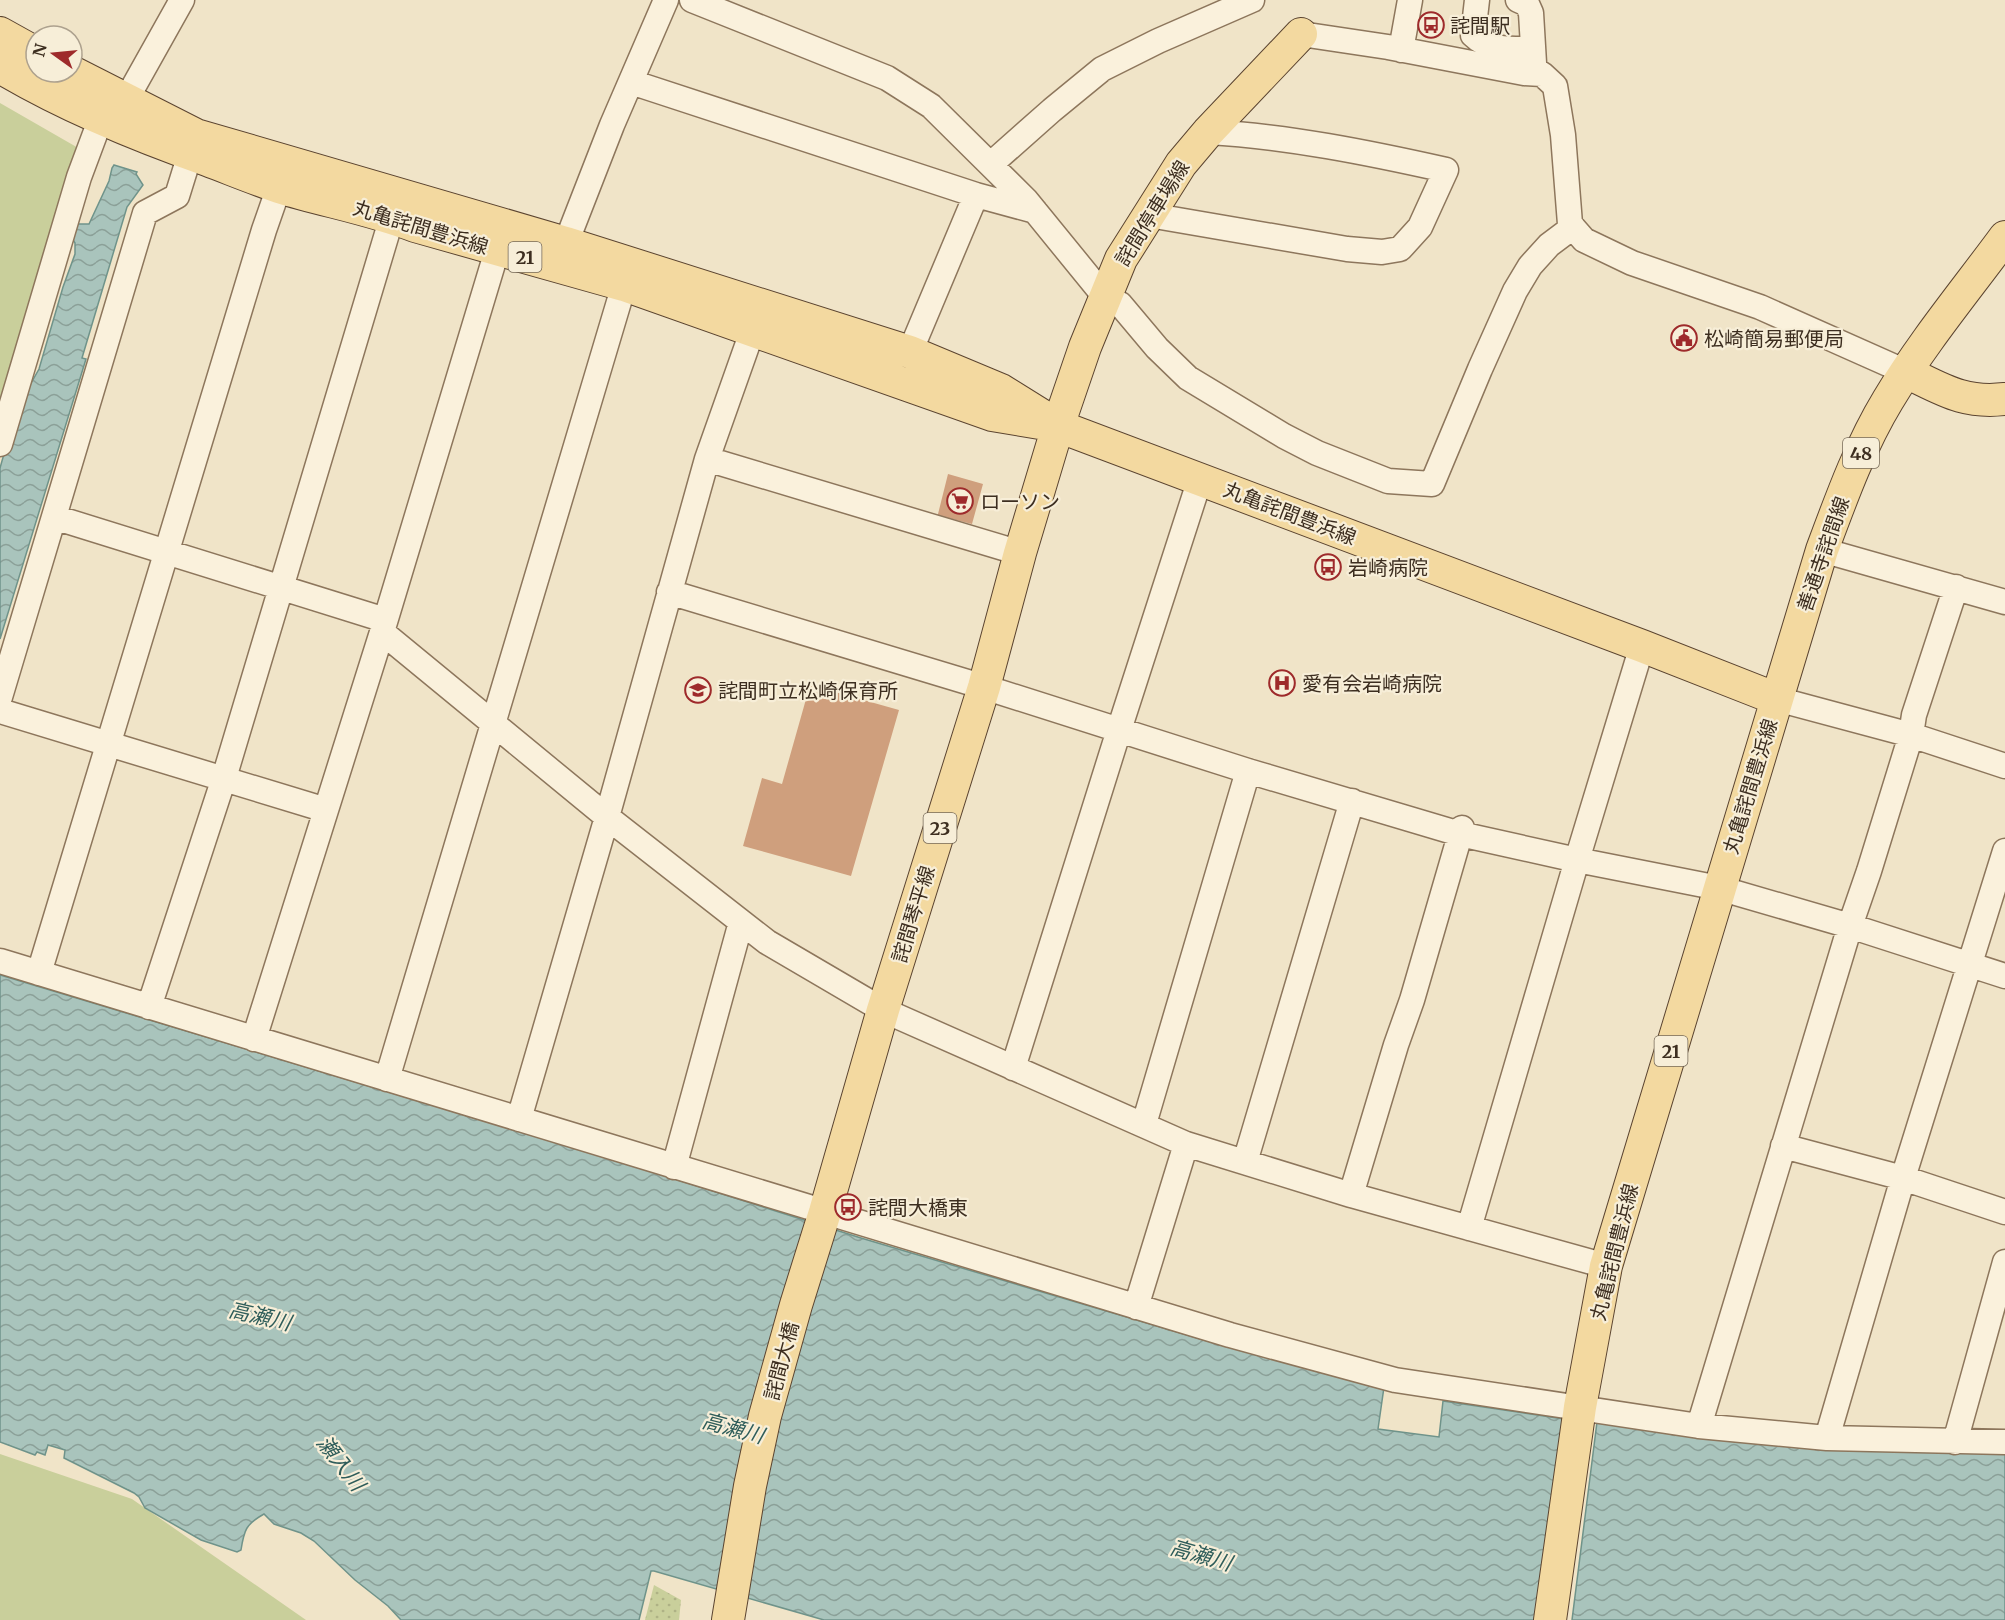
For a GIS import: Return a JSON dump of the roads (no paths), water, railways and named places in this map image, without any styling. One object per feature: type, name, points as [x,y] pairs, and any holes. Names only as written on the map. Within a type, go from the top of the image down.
[{"type":"main road","points":[[0,33],[24,46]]},
{"type":"main road","name":"詫間停車場線","points":[[1058,426],[1085,347],[1121,258],[1181,164],[1208,132],[1301,34]]},
{"type":"main road","name":"丸亀詫間豊浜線","points":[[0,67],[101,118],[168,147],[193,145],[501,238],[624,285],[992,415],[1058,426],[1777,699],[1606,1266],[1580,1407],[1550,1620]]},
{"type":"main road","name":"丸亀詫間豊浜線","points":[[84,78],[126,100],[193,145],[279,187],[392,217],[415,226],[501,238],[566,243],[910,352],[1001,390],[1058,426]]},
{"type":"main road","name":"善通寺詫間線","points":[[1777,699],[1822,550],[1842,496],[1866,442],[1905,372],[2005,237]]},
{"type":"main road","points":[[1905,372],[1961,397],[1984,402],[2005,399]]},
{"type":"main road","name":"詫間琴平線","points":[[822,1221],[883,1010],[984,687],[1020,553],[1058,426]]},
{"type":"main road","name":"詫間大橋","points":[[729,1610],[750,1486],[765,1416],[822,1221]]},
{"type":"street","points":[[0,444],[79,177],[101,118],[126,100],[182,0]]},
{"type":"street","points":[[566,243],[666,0]]},
{"type":"street","points":[[692,0],[887,78],[931,106],[992,164],[1106,297],[1120,304],[1157,348],[1188,378],[1284,436],[1317,453],[1388,481],[1432,484],[1479,369],[1515,291],[1530,266],[1549,245],[1573,227]]},
{"type":"street","points":[[992,164],[1102,69],[1158,41],[1252,0]]},
{"type":"street","points":[[1401,50],[1410,0]]},
{"type":"street","points":[[1477,0],[1473,35],[1481,44],[1498,48],[1533,50]]},
{"type":"street","points":[[1518,0],[1527,4],[1531,13],[1535,74]]},
{"type":"street","points":[[1301,34],[1542,74],[1555,86],[1563,135],[1570,224],[1584,240],[1632,263],[1760,307],[1905,372]]},
{"type":"street","points":[[631,82],[976,195],[1035,212]]},
{"type":"street","points":[[1149,215],[1347,249],[1382,252],[1400,249],[1420,227],[1446,170],[1388,157],[1239,134],[1208,132]]},
{"type":"street","points":[[0,697],[146,213],[177,196],[193,145]]},
{"type":"street","points":[[39,973],[279,187]]},
{"type":"street","points":[[910,352],[976,195]]},
{"type":"street","points":[[149,1007],[224,778],[392,217]]},
{"type":"street","points":[[254,1039],[384,626],[501,238]]},
{"type":"street","points":[[387,1079],[624,285]]},
{"type":"street","points":[[519,1119],[608,817],[707,459],[753,329]]},
{"type":"street","points":[[707,459],[1020,553]]},
{"type":"street","points":[[1013,1068],[1200,480]]},
{"type":"street","points":[[54,517],[282,588],[384,626],[493,722],[741,922],[767,942],[883,1010],[1186,1144],[1351,1195],[1606,1266]]},
{"type":"street","points":[[1822,550],[2005,602]]},
{"type":"street","points":[[1699,1426],[1850,926],[1911,735],[1914,715],[1956,587]]},
{"type":"street","points":[[669,592],[1352,801],[1577,860],[1719,888],[1850,926],[2005,976]]},
{"type":"street","points":[[1469,1227],[1642,646]]},
{"type":"street","points":[[1777,699],[1911,735],[2005,766]]},
{"type":"street","points":[[0,711],[326,810]]},
{"type":"street","points":[[1144,1124],[1248,771]]},
{"type":"street","points":[[1245,1162],[1352,801]]},
{"type":"street","points":[[1351,1195],[1396,1045],[1412,1000],[1461,831]]},
{"type":"street","points":[[1827,1438],[1903,1178],[2005,851]]},
{"type":"street","points":[[674,1167],[741,922]]},
{"type":"street","points":[[0,961],[674,1167],[822,1221],[1395,1380],[1699,1426],[1827,1438],[2005,1442]]},
{"type":"street","points":[[1136,1307],[1186,1144]]},
{"type":"street","points":[[1783,1146],[1903,1178],[2005,1212]]},
{"type":"street","points":[[1955,1442],[2005,1262]]},
{"type":"water","points":[[114,165],[137,172],[143,185],[127,207],[82,358],[86,359],[0,639],[0,468],[17,408],[39,369],[75,254],[75,243],[69,233],[72,224],[89,224]]},
{"type":"water","points":[[0,975],[618,1161],[861,1238],[1204,1340],[1384,1387],[1378,1429],[1439,1437],[1443,1401],[1564,1419],[1536,1620],[824,1620],[651,1571],[639,1620],[401,1620],[314,1541],[301,1533],[274,1524],[264,1514],[247,1528],[241,1550],[237,1552],[201,1540],[145,1508],[134,1493],[64,1458],[65,1450],[48,1445],[45,1455],[37,1452],[35,1455],[0,1442]]},
{"type":"water","points":[[1597,1422],[2005,1453],[2005,1620],[1572,1620]]},
{"type":"place","name":"詫間駅","points":[[1431,25]]},
{"type":"place","name":"松崎簡易郵便局","points":[[1684,338]]},
{"type":"place","name":"ローソン","points":[[960,501]]},
{"type":"place","name":"岩崎病院","points":[[1328,567]]},
{"type":"place","name":"愛有会岩崎病院","points":[[1282,683]]},
{"type":"place","name":"詫間町立松崎保育所","points":[[698,690]]},
{"type":"place","name":"詫間大橋東","points":[[848,1207]]},
{"type":"water label","name":"高瀬川","points":[[260,1316]]},
{"type":"water label","name":"高瀬川","points":[[733,1428]]},
{"type":"water label","name":"瀬入川","points":[[341,1463]]},
{"type":"water label","name":"高瀬川","points":[[1201,1555]]}]
